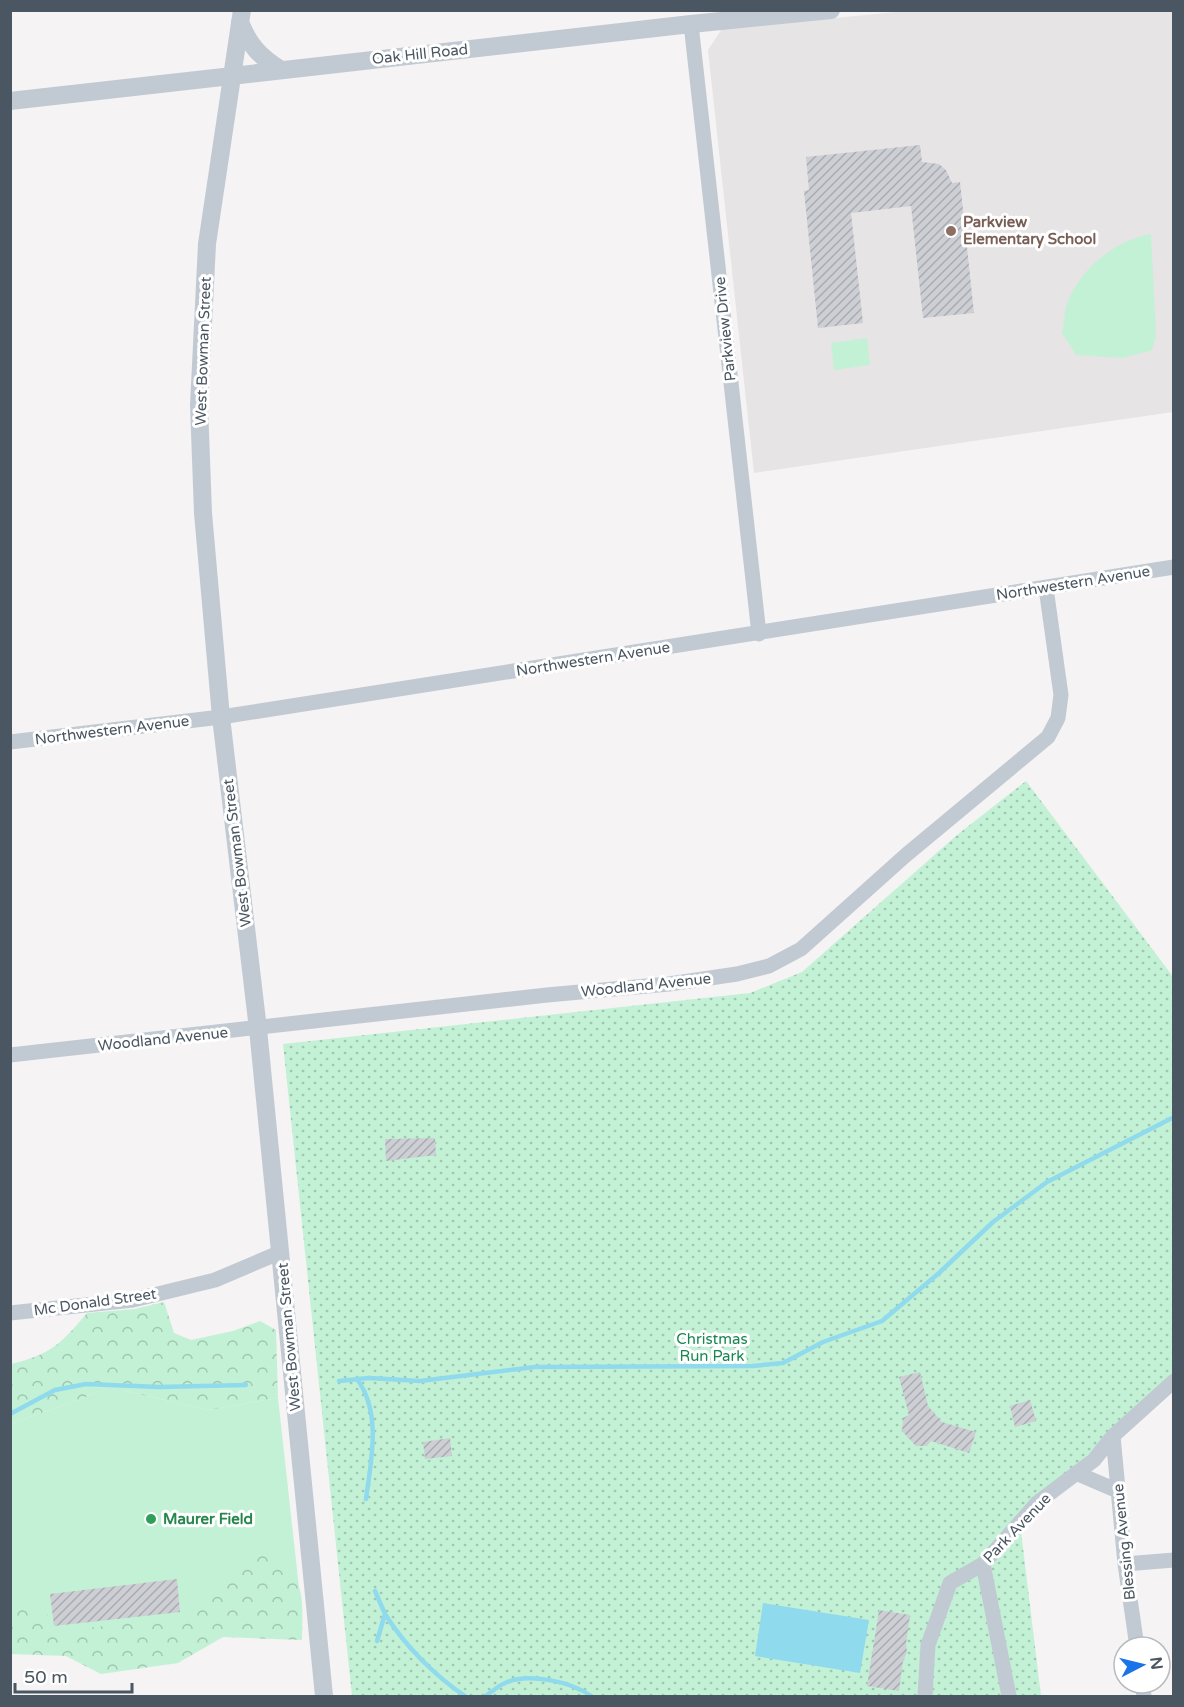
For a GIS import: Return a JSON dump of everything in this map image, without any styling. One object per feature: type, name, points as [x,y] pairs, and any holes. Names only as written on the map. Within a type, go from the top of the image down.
[{"type":"street","name":"Oak Hill Road","points":[[10,101],[831,10]]},
{"type":"street","points":[[241,16],[258,56],[281,70]]},
{"type":"street","name":"West Bowman Street","points":[[241,16],[207,244],[199,405],[203,513],[221,717],[258,1029],[324,1696]]},
{"type":"street","name":"Parkview Drive","points":[[690,24],[759,634]]},
{"type":"street","name":"Northwestern Avenue","points":[[10,742],[221,717],[1173,567]]},
{"type":"street","name":"Woodland Avenue","points":[[10,1055],[737,974],[770,966],[801,949],[915,847],[1048,737],[1058,718],[1061,695],[1046,588]]},
{"type":"street","name":"Mc Donald Street","points":[[10,1313],[133,1300],[215,1280],[281,1252]]},
{"type":"street","name":"Park Avenue","points":[[925,1696],[928,1645],[950,1584],[983,1564],[1037,1503],[1094,1460],[1113,1436],[1173,1380]]},
{"type":"street","name":"Blessing Avenue","points":[[1113,1436],[1125,1564],[1135,1635]]},
{"type":"street","points":[[1076,1473],[1118,1491]]},
{"type":"street","points":[[1125,1564],[1173,1560]]},
{"type":"street","points":[[983,1564],[1009,1696]]},
{"type":"shaded area","name":"Parkview Elementary School","points":[[907,11],[1173,11],[1173,412],[754,473],[708,50],[722,29]]},
{"type":"green space","points":[[1151,234],[1156,336],[1152,350],[1123,358],[1076,355],[1062,333],[1066,307],[1073,291],[1089,268],[1100,258],[1124,243]]},
{"type":"green space","points":[[867,338],[870,365],[834,370],[831,343]]},
{"type":"green space","name":"Christmas Run Park","points":[[1026,781],[1174,978],[1173,1381],[1019,1515],[1041,1696],[352,1696],[283,1044],[750,993],[802,972],[957,835]]},
{"type":"green space","points":[[164,1302],[174,1333],[191,1340],[233,1331],[260,1321],[276,1330],[278,1398],[208,1410],[126,1391],[102,1391],[11,1424],[11,1364],[36,1357],[54,1347],[87,1313],[135,1309]]},
{"type":"green space","name":"Maurer Field","points":[[102,1391],[126,1391],[208,1410],[278,1398],[302,1615],[56,1646],[11,1620],[11,1424]]},
{"type":"green space","points":[[260,1548],[286,1569],[299,1586],[302,1607],[302,1640],[223,1637],[178,1663],[101,1674],[66,1656],[11,1654],[11,1607],[38,1601],[59,1632],[184,1615],[207,1598],[245,1555]]},
{"type":"water","points":[[763,1603],[869,1620],[860,1673],[755,1656]]},
{"type":"building","points":[[920,145],[922,162],[939,164],[946,170],[952,183],[960,182],[974,313],[923,318],[911,206],[851,213],[863,323],[818,328],[804,191],[809,190],[806,157]]},
{"type":"building","points":[[435,1138],[436,1155],[386,1161],[385,1139]]},
{"type":"building","points":[[920,1372],[928,1406],[942,1422],[976,1432],[969,1453],[931,1441],[927,1446],[916,1446],[902,1431],[903,1418],[909,1415],[899,1377]]},
{"type":"building","points":[[1030,1400],[1036,1421],[1015,1427],[1010,1406]]},
{"type":"building","points":[[450,1438],[452,1456],[425,1459],[423,1442]]},
{"type":"building","points":[[177,1579],[180,1612],[54,1626],[50,1594]]},
{"type":"building","points":[[879,1610],[910,1615],[907,1652],[903,1661],[899,1691],[867,1686]]},
{"type":"waterway","points":[[339,1381],[369,1378],[420,1381],[535,1367],[753,1366],[783,1363],[823,1342],[882,1321],[939,1273],[993,1222],[1047,1182],[1174,1117]]},
{"type":"waterway","points":[[357,1379],[365,1392],[372,1422],[372,1453],[366,1499]]},
{"type":"waterway","points":[[10,1414],[55,1390],[86,1384],[159,1387],[246,1385]]},
{"type":"waterway","points":[[375,1591],[385,1614],[377,1641]]},
{"type":"waterway","points":[[385,1614],[421,1660],[465,1696]]},
{"type":"waterway","points":[[485,1696],[505,1683],[525,1678],[562,1683],[591,1696]]},
{"type":"place","name":"Parkview Elementary School","points":[[951,231]]},
{"type":"place","name":"Maurer Field","points":[[151,1519]]}]
